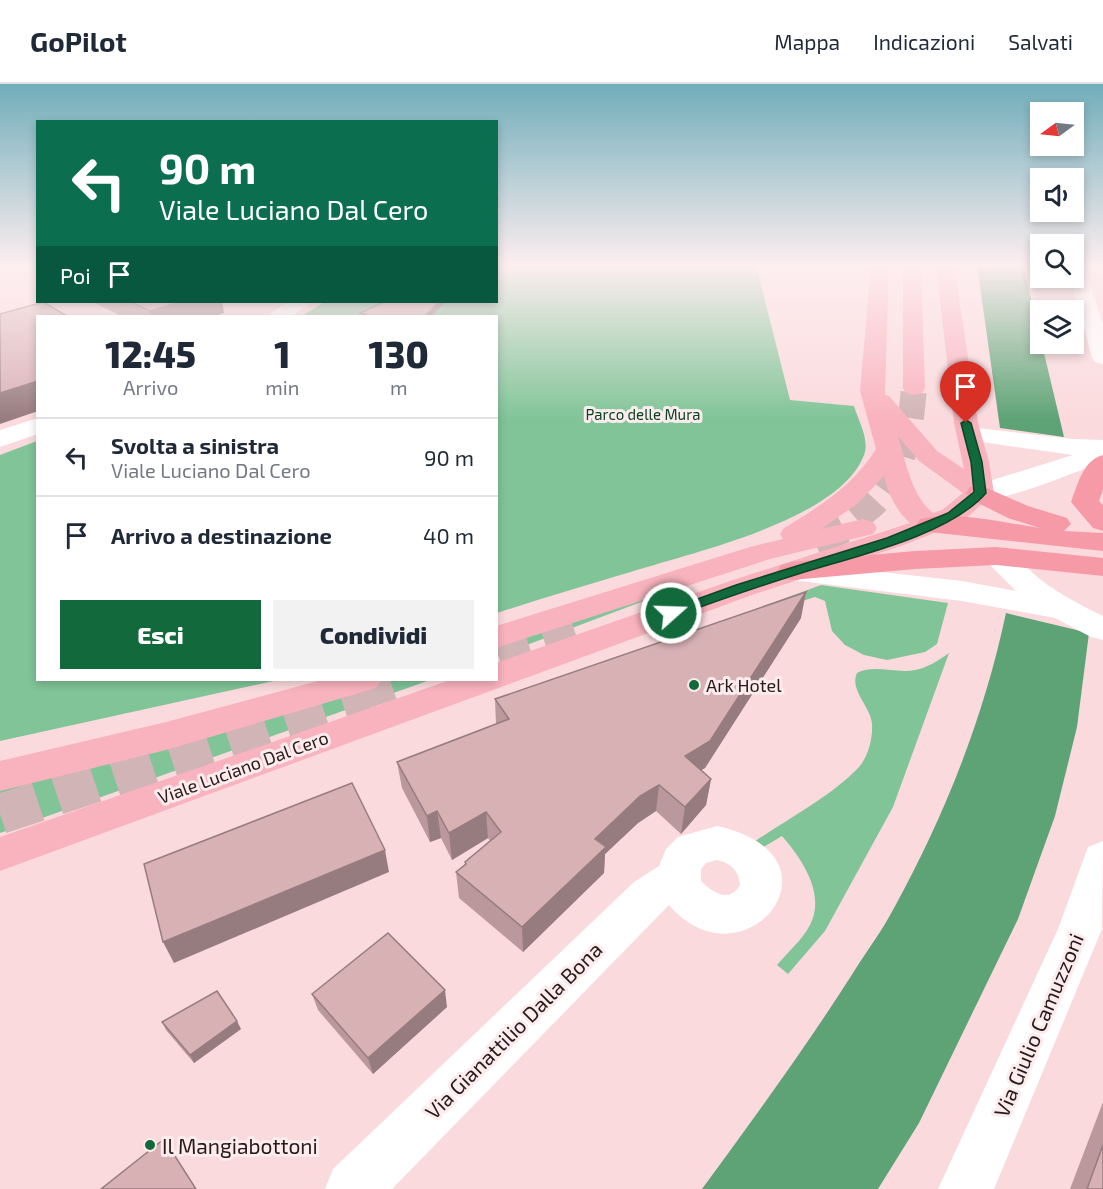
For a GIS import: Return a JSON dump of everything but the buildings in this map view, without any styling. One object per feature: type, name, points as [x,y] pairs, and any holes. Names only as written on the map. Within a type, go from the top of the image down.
[{"type":"highway","points":[[1103,463],[1095,472],[1085,502],[1103,522]]},
{"type":"highway","points":[[980,493],[1030,517],[1060,525],[1103,531]]},
{"type":"highway","points":[[930,525],[976,527],[1036,538],[1103,542]]},
{"type":"highway","points":[[930,525],[996,556]]},
{"type":"highway","points":[[792,571],[915,560],[996,556],[1103,567]]},
{"type":"main road","points":[[877,317],[872,391],[901,490],[914,512],[930,525]]},
{"type":"main road","points":[[913,317],[914,388]]},
{"type":"main road","points":[[952,317],[980,493]]},
{"type":"main road","points":[[872,391],[928,456],[980,493]]},
{"type":"main road","points":[[760,553],[830,512],[879,468],[889,449]]},
{"type":"main road","points":[[498,674],[792,571],[891,540],[952,516],[980,493]]},
{"type":"main road","points":[[498,636],[760,553],[888,521],[930,525]]},
{"type":"main road","points":[[0,776],[166,736],[360,681]]},
{"type":"main road","name":"Viale Luciano Dal Cero","points":[[0,854],[482,681]]},
{"type":"street","points":[[1092,317],[1103,357]]},
{"type":"street","points":[[0,440],[36,426]]},
{"type":"street","points":[[969,434],[1073,447],[1103,448]]},
{"type":"street","points":[[980,493],[1044,475],[1103,453]]},
{"type":"street","points":[[996,556],[1014,576],[1064,609],[1103,629]]},
{"type":"street","points":[[792,571],[962,591],[1064,609]]},
{"type":"street","name":"Via Giulio Camuzzoni","points":[[966,1189],[1075,939],[1103,859]]},
{"type":"street","name":"Via Gianattilio Dalla Bona","points":[[352,1189],[649,895],[666,882],[677,878]]},
{"type":"green space","name":"Parco delle Mura","points":[[498,317],[769,317],[790,400],[854,406],[865,437],[864,455],[850,478],[827,497],[797,515],[729,542],[498,613]]},
{"type":"green space","points":[[36,441],[36,681],[273,681],[0,741],[0,455]]},
{"type":"green space","points":[[729,569],[498,656],[498,645]]},
{"type":"green space","points":[[821,585],[948,603],[937,644],[925,652],[887,660],[864,655],[845,645],[832,631],[825,601],[815,597],[759,615],[753,610]]},
{"type":"green space","points":[[949,653],[893,807],[825,931],[788,974],[777,965],[810,925],[815,901],[813,889],[804,866],[782,836],[762,848],[754,842],[823,797],[862,763],[869,747],[872,724],[856,686],[857,673],[871,669],[915,670],[928,666]]},
{"type":"green space","points":[[386,681],[427,681],[0,833],[0,784],[333,697]]},
{"type":"shaded area","points":[[984,317],[1030,317],[1030,354],[1044,354],[1064,437],[1000,428]]},
{"type":"shaded area","points":[[1006,613],[1089,633],[1077,727],[1055,816],[1018,919],[919,1123],[878,1189],[702,1189],[835,1001],[884,925],[913,873],[961,765],[986,690]]},
{"type":"tunnel","points":[[857,518],[878,500],[895,475],[905,447],[914,388]]},
{"type":"tunnel","points":[[814,541],[850,524],[858,517]]},
{"type":"tunnel","points":[[498,647],[574,622]]},
{"type":"tunnel","points":[[361,694],[400,681]]},
{"type":"tunnel","points":[[0,814],[365,693]]},
{"type":"place","name":"Ark Hotel","points":[[694,685]]},
{"type":"place","name":"Il Mangiabottoni","points":[[150,1145]]},
{"type":"route","points":[[671,613],[891,540],[952,516],[980,493],[976,462],[966,423]]}]
